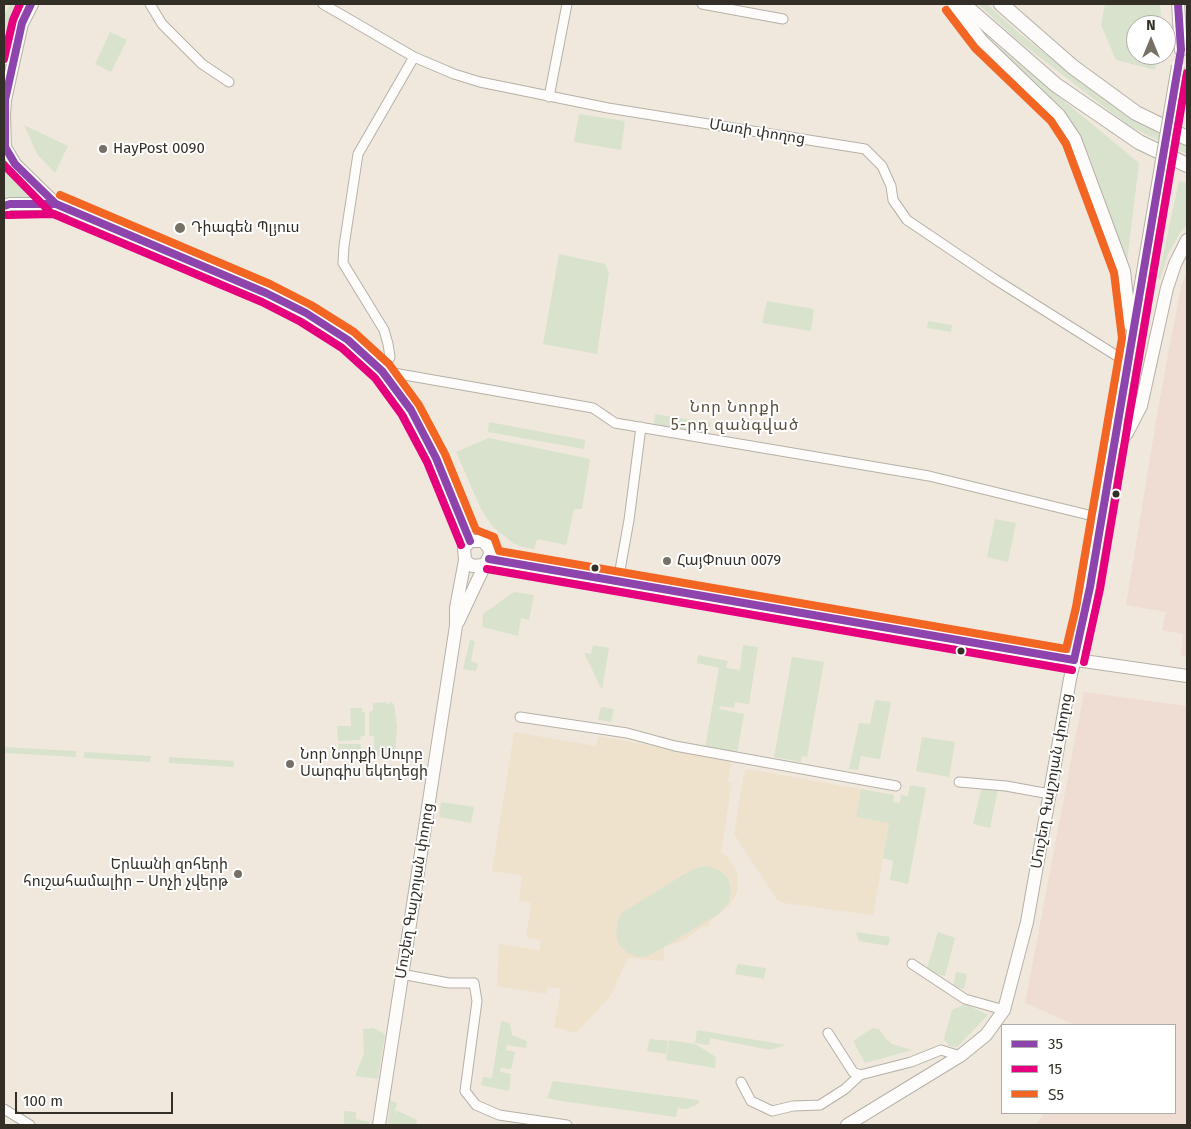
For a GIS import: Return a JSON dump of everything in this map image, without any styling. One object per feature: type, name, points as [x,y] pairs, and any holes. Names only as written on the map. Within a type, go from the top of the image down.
[{"type":"main road","points":[[4,57],[31,4]]},
{"type":"main road","points":[[954,4],[982,41],[1059,115],[1075,139],[1124,271],[1132,338]]},
{"type":"main road","points":[[963,4],[1056,84],[1139,142],[1187,165]]},
{"type":"main road","points":[[1001,4],[1073,67],[1136,113],[1187,138]]},
{"type":"main road","points":[[1178,4],[1181,50]]},
{"type":"main road","points":[[22,23],[4,101],[5,147],[15,164],[56,204],[266,293],[306,313],[348,340],[382,371],[411,410],[436,458],[470,541]]},
{"type":"main road","name":"Մուշեղ Գալշոյան փողոց","points":[[847,1125],[960,1056],[986,1035],[1004,1010],[1027,922],[1074,660],[1086,609],[1178,66],[1187,33]]},
{"type":"main road","points":[[4,206],[10,204],[56,204]]},
{"type":"main road","points":[[1114,446],[1127,433],[1141,406],[1167,288],[1175,264],[1187,240]]},
{"type":"main road","points":[[486,562],[489,548],[487,544],[479,540],[470,541],[464,548],[465,560],[472,566],[486,562],[618,581],[1074,660],[1187,676]]},
{"type":"main road","name":"Մուշեղ Գալշոյան փողոց","points":[[379,1125],[456,626],[456,608],[465,560]]},
{"type":"main road","name":"Մուշեղ Գալշոյան փողոց","points":[[456,626],[486,562]]},
{"type":"street","points":[[150,4],[162,24],[202,64],[229,82]]},
{"type":"street","name":"Մառի փողոց","points":[[323,4],[414,57],[454,74],[480,82],[549,97],[677,120],[865,148],[882,166],[891,186],[893,200],[907,220],[993,278],[1128,363]]},
{"type":"street","points":[[549,97],[567,4]]},
{"type":"street","points":[[702,4],[783,19]]},
{"type":"street","points":[[414,57],[358,154],[344,246],[343,263],[384,330],[390,357],[382,371],[593,408],[615,423],[641,428],[929,476],[1101,518]]},
{"type":"street","points":[[618,581],[629,520],[641,428]]},
{"type":"street","points":[[520,717],[627,733],[675,746],[896,786]]},
{"type":"street","points":[[959,782],[1006,786],[1050,794]]},
{"type":"street","points":[[912,964],[965,999],[1004,1010]]},
{"type":"street","points":[[401,974],[449,983],[474,983],[477,1001],[465,1091],[476,1105],[499,1115],[567,1125]]},
{"type":"street","points":[[828,1033],[853,1072],[860,1075]]},
{"type":"street","points":[[741,1082],[751,1101],[772,1111],[793,1106],[820,1105],[844,1089],[860,1075],[911,1062],[941,1050],[960,1056]]},
{"type":"street","points":[[4,1109],[30,1125]]},
{"type":"shaded area","points":[[1187,272],[1187,657],[1181,655],[1183,634],[1162,630],[1166,612],[1126,605],[1159,403],[1181,286]]},
{"type":"shaded area","points":[[1084,692],[1187,706],[1187,1125],[1035,1125],[1044,1114],[1176,1114],[1176,1024],[1073,1024],[1025,1003]]},
{"type":"shaded area","points":[[514,732],[596,746],[599,736],[732,761],[728,782],[732,783],[721,852],[728,857],[737,873],[738,891],[730,905],[709,922],[710,926],[702,927],[685,940],[664,947],[664,961],[628,958],[610,997],[576,1033],[554,1027],[561,989],[548,987],[546,994],[497,986],[499,944],[539,950],[541,940],[526,937],[531,903],[519,901],[522,875],[492,871]]},
{"type":"shaded area","points":[[747,769],[894,795],[873,915],[783,903],[777,900],[734,834],[744,773]]},
{"type":"green space","points":[[10,4],[20,4],[4,35],[4,16]]},
{"type":"green space","points":[[978,4],[987,4],[1020,34],[1131,119],[1187,147],[1187,154],[1129,126],[1016,39]]},
{"type":"green space","points":[[1105,4],[1160,4],[1161,15],[1126,15],[1126,63],[1116,60],[1101,25]]},
{"type":"green space","points":[[110,32],[127,40],[111,72],[95,64]]},
{"type":"green space","points":[[982,33],[1139,163],[1127,262],[1089,156],[1073,124],[1056,103]]},
{"type":"green space","points":[[1136,65],[1156,65],[1155,70]]},
{"type":"green space","points":[[579,114],[625,121],[621,150],[574,142]]},
{"type":"green space","points":[[24,125],[68,146],[55,173],[37,154]]},
{"type":"green space","points":[[4,157],[15,173],[41,198],[4,201]]},
{"type":"green space","points":[[1179,181],[1187,183],[1187,225],[1168,254],[1160,280],[1158,278]]},
{"type":"green space","points":[[559,254],[605,264],[609,272],[597,354],[543,344]]},
{"type":"green space","points":[[767,301],[814,309],[811,331],[762,323]]},
{"type":"green space","points":[[928,321],[952,325],[951,332],[927,328]]},
{"type":"green space","points":[[655,414],[711,423],[709,434],[654,424]]},
{"type":"green space","points":[[489,422],[585,440],[584,449],[488,432]]},
{"type":"green space","points":[[489,438],[590,459],[582,509],[574,509],[566,545],[537,539],[534,549],[522,547],[513,543],[493,527],[481,509],[456,452]]},
{"type":"green space","points":[[995,519],[1016,523],[1008,562],[987,557]]},
{"type":"green space","points":[[514,592],[534,595],[529,620],[521,618],[518,636],[482,627],[483,614]]},
{"type":"green space","points":[[470,640],[475,641],[471,661],[478,664],[476,671],[463,669]]},
{"type":"green space","points":[[593,645],[609,648],[602,690],[584,653],[591,654]]},
{"type":"green space","points":[[743,645],[758,647],[749,704],[735,702],[734,708],[720,706],[719,709],[744,714],[737,754],[705,748],[719,668],[697,663],[698,655],[728,661],[726,668],[740,670]]},
{"type":"green space","points":[[792,657],[824,662],[807,757],[802,756],[801,762],[774,757]]},
{"type":"green space","points":[[875,700],[891,702],[880,759],[861,756],[858,770],[849,769],[859,723],[870,724]]},
{"type":"green space","points":[[386,702],[388,705],[391,702],[394,704],[397,727],[395,756],[368,757],[368,749],[374,748],[374,736],[369,736],[369,712],[373,711],[373,703]]},
{"type":"green space","points":[[601,707],[614,709],[611,722],[598,720]]},
{"type":"green space","points":[[350,708],[362,708],[362,712],[365,712],[365,736],[361,736],[360,740],[338,741],[337,726],[351,726]]},
{"type":"green space","points":[[922,737],[955,742],[949,777],[916,771]]},
{"type":"green space","points":[[338,744],[361,744],[361,749],[365,749],[365,757],[340,758]]},
{"type":"green space","points":[[4,747],[76,751],[76,757],[4,753]]},
{"type":"green space","points":[[84,752],[151,756],[150,762],[84,758]]},
{"type":"green space","points":[[169,757],[234,761],[233,767],[169,763]]},
{"type":"green space","points":[[910,785],[926,788],[908,884],[890,880],[893,861],[883,858],[889,823],[856,817],[861,789],[894,795],[893,802],[900,803],[901,795],[908,796]]},
{"type":"green space","points":[[982,786],[998,789],[990,828],[973,824]]},
{"type":"green space","points":[[441,802],[474,807],[471,823],[439,817]]},
{"type":"green space","points":[[707,866],[719,870],[728,878],[731,889],[729,902],[720,913],[649,956],[637,957],[628,953],[619,945],[616,933],[618,920],[623,912],[693,869]]},
{"type":"green space","points":[[856,932],[890,937],[888,946],[859,941]]},
{"type":"green space","points":[[938,932],[955,938],[945,976],[926,971]]},
{"type":"green space","points":[[738,964],[766,968],[764,979],[735,974]]},
{"type":"green space","points":[[956,972],[967,974],[964,989],[953,987]]},
{"type":"green space","points":[[965,1004],[988,1015],[957,1047],[949,1046],[944,1039],[952,1010]]},
{"type":"green space","points":[[501,1021],[510,1023],[512,1035],[527,1041],[526,1048],[507,1045],[506,1050],[515,1052],[511,1069],[501,1068],[500,1072],[511,1074],[509,1091],[481,1085],[483,1077],[492,1078]]},
{"type":"green space","points":[[373,1028],[385,1034],[378,1079],[355,1076],[364,1054],[363,1029]]},
{"type":"green space","points":[[873,1028],[879,1029],[892,1044],[912,1050],[865,1063],[853,1041]]},
{"type":"green space","points":[[697,1030],[786,1045],[770,1050],[710,1038],[709,1045],[695,1043]]},
{"type":"green space","points":[[650,1039],[668,1041],[666,1054],[647,1051]]},
{"type":"green space","points":[[669,1040],[695,1044],[716,1057],[715,1068],[666,1060]]},
{"type":"green space","points":[[553,1081],[699,1100],[698,1104],[687,1109],[678,1108],[676,1117],[547,1098]]},
{"type":"green space","points":[[390,1100],[397,1103],[395,1110],[395,1119],[396,1110],[417,1120],[416,1125],[388,1125]]},
{"type":"green space","points":[[344,1111],[356,1112],[356,1119],[369,1122],[370,1125],[344,1125]]},
{"type":"transit line","name":"15","points":[[4,59],[13,20],[20,4]]},
{"type":"transit line","name":"35","points":[[31,4],[22,23],[5,100],[5,147],[15,164],[56,204],[266,293],[306,313],[348,340],[382,371],[411,410],[436,458],[470,541]]},
{"type":"transit line","name":"35","points":[[1074,660],[1090,587],[1181,50],[1178,4]]},
{"type":"transit line","name":"Տ5","points":[[60,195],[270,284],[311,305],[354,332],[389,364],[419,405],[445,454],[476,530],[494,537],[499,551],[1066,649],[1076,607],[1122,338],[1114,273],[1066,144],[1051,121],[975,48],[946,10]]},
{"type":"transit line","name":"15","points":[[1084,662],[1100,589],[1187,73]]},
{"type":"transit line","name":"15","points":[[4,165],[51,213],[262,302],[301,322],[342,348],[375,378],[402,415],[427,462],[461,545]]},
{"type":"transit line","name":"35","points":[[4,206],[10,204],[56,204],[70,210]]},
{"type":"transit line","name":"15","points":[[7,215],[54,214],[66,219]]},
{"type":"transit line","name":"35","points":[[489,559],[1074,660]]},
{"type":"transit line","name":"15","points":[[487,569],[1072,670]]},
{"type":"place","name":"HayPost 0090","points":[[103,149]]},
{"type":"place","name":"Դիագեն Պլյուս","points":[[180,228]]},
{"type":"place","name":"ՀայՓոստ 0079","points":[[667,561]]},
{"type":"place","name":"Նոր Նորքի Սուրբ Սարգիս եկեղեցի","points":[[290,764]]},
{"type":"place","name":"Երևանի զոհերի հուշահամալիր – Սոչի չվերթ","points":[[238,874]]},
{"type":"district","name":"Նոր Նորքի 5-րդ զանգված","points":[[735,417]]}]
